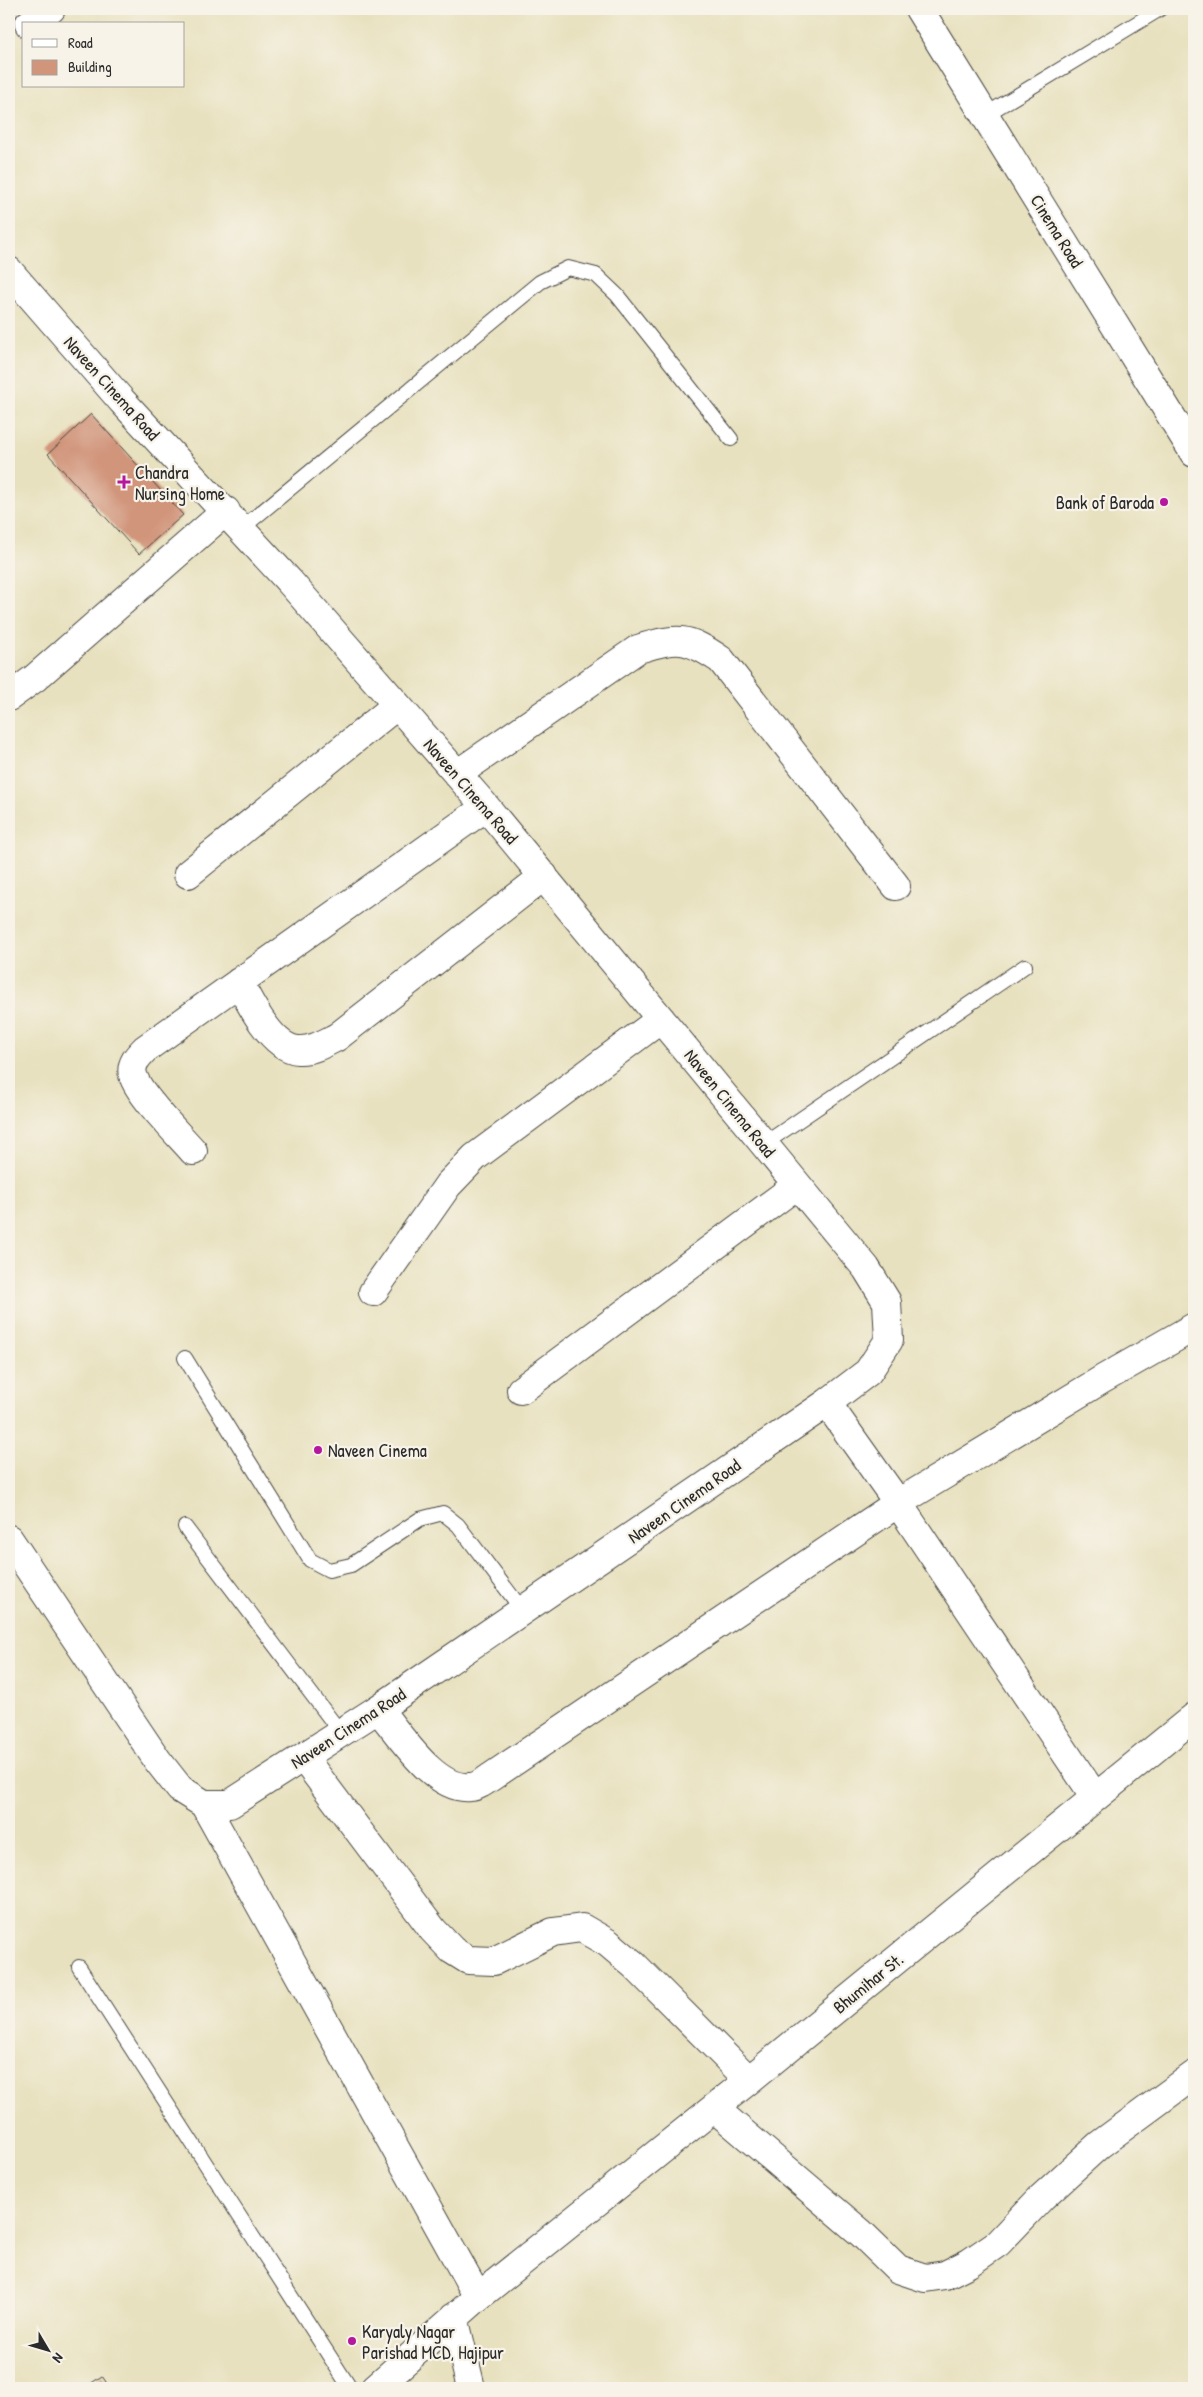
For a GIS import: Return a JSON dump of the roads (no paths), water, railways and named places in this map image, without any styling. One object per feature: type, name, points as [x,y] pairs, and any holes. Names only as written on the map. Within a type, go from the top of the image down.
[{"type":"street","points":[[32,22],[51,9]]},
{"type":"street","name":"Cinema Road","points":[[919,9],[1194,453]]},
{"type":"street","points":[[9,37],[22,28]]},
{"type":"street","name":"Naveen Cinema Road","points":[[9,271],[122,401],[234,520],[486,807],[866,1268],[887,1302],[889,1340],[868,1372],[827,1404],[378,1709],[303,1757],[217,1804]]},
{"type":"street","points":[[9,697],[234,520]]},
{"type":"street","points":[[457,774],[638,650],[668,640],[696,643],[721,660],[896,886]]},
{"type":"street","points":[[188,874],[397,705]]},
{"type":"street","points":[[193,1151],[141,1090],[132,1075],[134,1060],[145,1049],[486,807]]},
{"type":"street","points":[[239,982],[260,1021],[279,1040],[296,1050],[316,1047],[338,1037],[544,876]]},
{"type":"street","points":[[373,1292],[448,1185],[475,1156],[661,1019]]},
{"type":"street","points":[[520,1390],[797,1185]]},
{"type":"street","points":[[378,1709],[435,1776],[452,1786],[471,1788],[491,1778],[898,1503],[1103,1379],[1194,1327]]},
{"type":"street","points":[[827,1404],[898,1503],[1096,1797]]},
{"type":"street","points":[[9,1539],[158,1761],[180,1789],[217,1804],[478,2297]]},
{"type":"street","name":"Bhumihar St.","points":[[375,2388],[478,2297],[750,2080],[1194,1717]]},
{"type":"street","points":[[303,1757],[433,1930],[452,1950],[468,1960],[494,1961],[553,1932],[582,1928],[608,1943],[634,1965],[750,2080]]},
{"type":"street","points":[[714,2108],[861,2233],[898,2269],[924,2278],[945,2275],[969,2263],[998,2243],[1042,2197],[1099,2145],[1194,2074]]},
{"type":"street","points":[[454,2317],[471,2388]]},
{"type":"lane","points":[[985,115],[1160,9]]},
{"type":"lane","points":[[234,520],[540,282],[568,268],[596,275],[617,295],[731,438]]},
{"type":"lane","points":[[764,1144],[1026,966]]},
{"type":"lane","points":[[185,1358],[310,1560],[329,1570],[351,1565],[420,1519],[443,1513],[458,1525],[523,1611]]},
{"type":"lane","points":[[185,1527],[341,1733]]},
{"type":"lane","points":[[79,1967],[350,2388]]},
{"type":"place","name":"Chandra Nursing Home","points":[[124,482]]},
{"type":"place","name":"Bank of Baroda","points":[[1164,502]]},
{"type":"place","name":"Naveen Cinema","points":[[318,1450]]},
{"type":"place","name":"Karyaly Nagar Parishad MCD, Hajipur","points":[[352,2341]]}]
